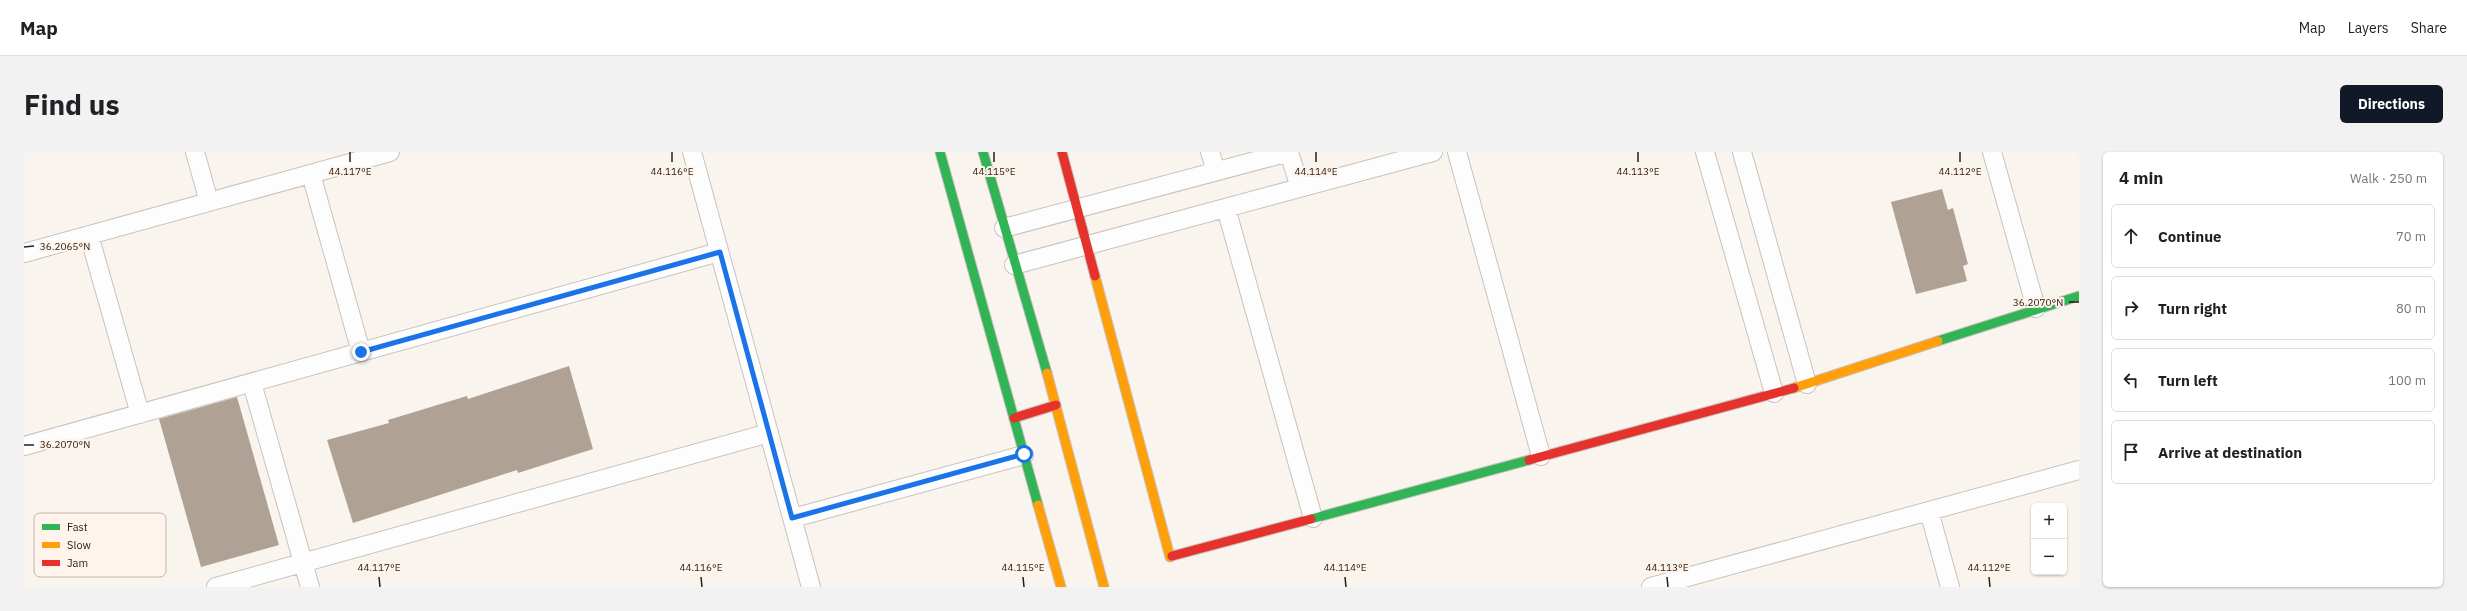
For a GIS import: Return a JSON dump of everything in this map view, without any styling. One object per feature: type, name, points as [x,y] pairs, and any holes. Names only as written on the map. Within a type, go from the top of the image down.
[{"type":"street","points":[[195,152],[209,202]]},
{"type":"street","points":[[24,253],[390,152]]},
{"type":"street","points":[[692,152],[811,587]]},
{"type":"street","points":[[940,152],[1061,587]]},
{"type":"street","points":[[983,152],[1056,406],[1104,587]]},
{"type":"street","points":[[1062,152],[1170,557],[1807,384],[2036,308],[2079,296]]},
{"type":"street","points":[[1210,152],[1216,171]]},
{"type":"street","points":[[1004,228],[1289,152],[1300,188]]},
{"type":"street","points":[[1014,264],[1433,152]]},
{"type":"street","points":[[1457,152],[1541,456]]},
{"type":"street","points":[[1704,152],[1774,393]]},
{"type":"street","points":[[1742,152],[1807,384]]},
{"type":"street","points":[[1992,152],[2036,308]]},
{"type":"street","points":[[311,174],[361,352]]},
{"type":"street","points":[[1226,208],[1313,518]]},
{"type":"street","points":[[89,235],[140,414]]},
{"type":"street","points":[[24,446],[720,252]]},
{"type":"street","points":[[252,383],[310,587]]},
{"type":"street","points":[[1014,418],[1056,406]]},
{"type":"street","points":[[216,587],[769,433]]},
{"type":"street","points":[[792,518],[1024,454]]},
{"type":"street","points":[[1651,587],[2079,470]]},
{"type":"street","points":[[1929,511],[1950,587]]},
{"type":"building","points":[[1942,189],[1948,210],[1953,208],[1968,264],[1963,266],[1967,281],[1916,294],[1891,202]]},
{"type":"building","points":[[569,366],[593,449],[518,473],[517,470],[353,523],[327,440],[389,423],[388,420],[467,396],[468,399]]},
{"type":"building","points":[[237,397],[279,545],[201,567],[159,419]]},
{"type":"traffic: fast","points":[[940,152],[1038,505]]},
{"type":"traffic: fast","points":[[983,152],[1047,373]]},
{"type":"traffic: fast","points":[[1938,341],[2079,296]]},
{"type":"traffic: fast","points":[[1311,519],[1529,460]]},
{"type":"traffic: slow","points":[[1095,276],[1170,557],[1172,556]]},
{"type":"traffic: slow","points":[[1794,388],[1938,341]]},
{"type":"traffic: slow","points":[[1047,373],[1104,587]]},
{"type":"traffic: slow","points":[[1038,505],[1061,587]]},
{"type":"traffic: jam","points":[[1062,152],[1095,276]]},
{"type":"traffic: jam","points":[[1529,460],[1794,388]]},
{"type":"traffic: jam","points":[[1014,418],[1056,405]]},
{"type":"traffic: jam","points":[[1172,556],[1311,519]]},
{"type":"route","points":[[361,352],[720,252],[792,518],[1024,454]]}]
